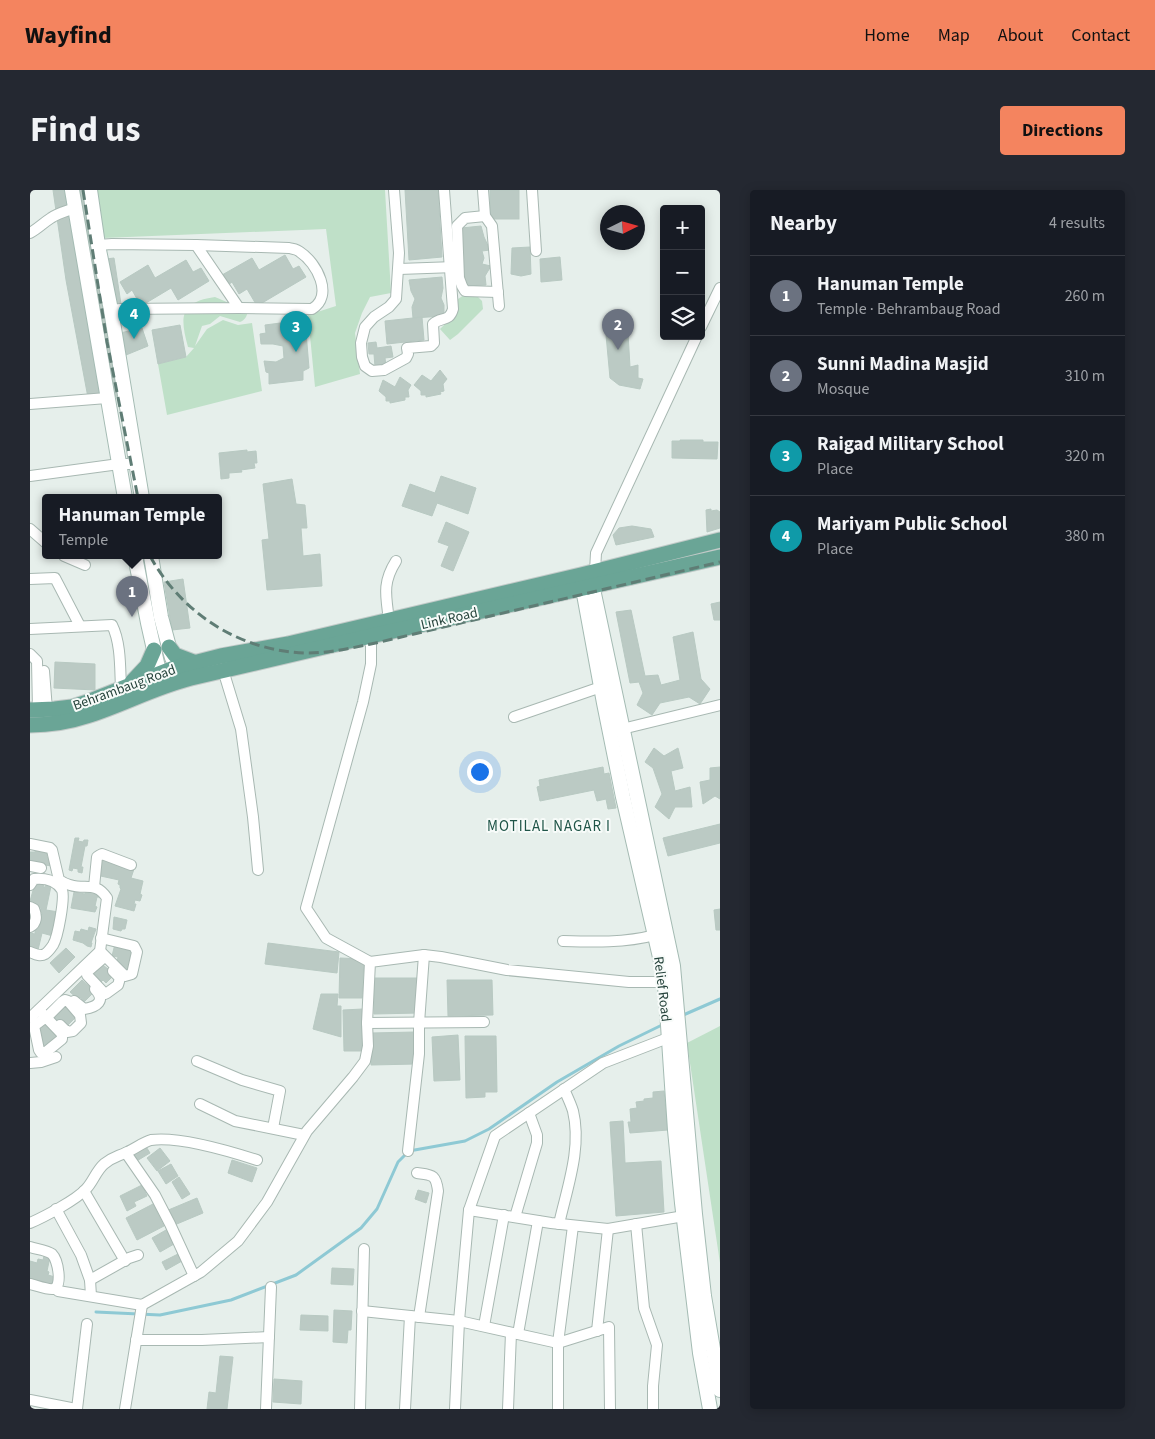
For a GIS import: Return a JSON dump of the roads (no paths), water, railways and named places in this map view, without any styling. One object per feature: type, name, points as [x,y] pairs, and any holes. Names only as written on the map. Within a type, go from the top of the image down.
[{"type":"main road","name":"Link Road","points":[[184,669],[223,670],[371,636],[588,579],[720,540]]},
{"type":"main road","name":"Link Road","points":[[184,669],[221,656],[288,644],[389,620],[588,579],[720,557]]},
{"type":"main road","points":[[160,680],[184,669],[169,647]]},
{"type":"main road","points":[[125,687],[147,666],[154,650]]},
{"type":"main road","name":"Behrambaug Road","points":[[38,710],[72,707],[125,687],[160,680]]},
{"type":"main road","name":"Behrambaug Road","points":[[30,725],[47,725],[85,717],[160,680]]},
{"type":"street","points":[[72,190],[124,494]]},
{"type":"street","points":[[90,190],[141,494]]},
{"type":"street","points":[[394,190],[399,253],[396,299],[365,327],[361,344],[362,357],[365,366],[372,371],[384,370],[406,358],[408,354],[407,348],[430,346],[434,343],[433,324],[436,321],[448,318],[452,314],[453,309],[457,226],[465,218],[485,216]]},
{"type":"street","points":[[444,190],[454,267],[462,286],[465,291],[498,292]]},
{"type":"street","points":[[483,190],[485,216],[492,226],[499,306]]},
{"type":"street","points":[[532,190],[536,251]]},
{"type":"street","points":[[30,233],[50,218],[75,208]]},
{"type":"street","points":[[98,245],[196,245],[289,248],[298,250],[307,257],[320,278],[323,294],[318,306],[312,309],[111,310]]},
{"type":"street","points":[[196,245],[240,308]]},
{"type":"street","points":[[399,269],[454,267]]},
{"type":"street","points":[[705,319],[720,288]]},
{"type":"street","points":[[588,579],[596,553],[695,340]]},
{"type":"street","points":[[30,404],[107,398]]},
{"type":"street","points":[[30,476],[119,464],[137,464]]},
{"type":"street","points":[[30,529],[42,540]]},
{"type":"street","points":[[71,559],[85,565]]},
{"type":"street","points":[[137,559],[160,680]]},
{"type":"street","points":[[151,559],[161,617],[169,647],[184,669]]},
{"type":"street","points":[[389,620],[385,592],[387,580],[396,561]]},
{"type":"street","points":[[30,579],[55,578],[80,626]]},
{"type":"street","name":"Relief Road","points":[[588,579],[589,627],[601,687],[616,731],[673,966],[670,988],[684,1163],[720,1390]]},
{"type":"street","name":"Relief Road","points":[[588,579],[655,935],[670,988]]},
{"type":"street","points":[[30,629],[112,624],[117,634],[120,670],[125,687]]},
{"type":"street","points":[[371,636],[371,664],[363,702],[306,908],[326,938],[370,962],[424,955],[507,970],[670,988]]},
{"type":"street","points":[[30,654],[37,660],[38,710]]},
{"type":"street","points":[[38,710],[43,662]]},
{"type":"street","points":[[223,670],[241,729],[258,870]]},
{"type":"street","points":[[514,717],[601,687]]},
{"type":"street","points":[[616,731],[720,705]]},
{"type":"street","points":[[30,844],[52,850],[59,880],[71,886],[94,887],[103,892],[107,898],[104,939],[100,955],[78,971],[60,989],[44,1012],[30,1018]]},
{"type":"street","points":[[94,887],[100,854],[131,864]]},
{"type":"street","points":[[30,866],[41,868]]},
{"type":"street","points":[[30,885],[34,879],[47,878],[60,889],[63,896],[60,925],[54,944],[46,954],[41,956],[30,952]]},
{"type":"street","points":[[30,907],[34,909],[36,916],[36,921],[30,927]]},
{"type":"street","points":[[563,941],[599,942],[640,939],[655,935]]},
{"type":"street","points":[[100,955],[125,976],[132,974],[138,952],[136,948],[104,939]]},
{"type":"street","points":[[408,1150],[419,1054],[419,1023],[424,955]]},
{"type":"street","points":[[58,1291],[142,1304],[201,1272],[238,1241],[267,1202],[304,1134],[365,1061],[368,1046],[367,1023],[370,962]]},
{"type":"street","points":[[60,989],[84,1009],[92,1008],[98,1004],[100,995],[78,971]]},
{"type":"street","points":[[367,1023],[484,1022]]},
{"type":"street","points":[[455,1409],[459,1321],[469,1210],[495,1136],[603,1063],[673,1033]]},
{"type":"street","points":[[30,1063],[56,1057]]},
{"type":"street","points":[[197,1061],[242,1080],[280,1091],[273,1128]]},
{"type":"street","points":[[559,1224],[575,1148],[573,1110],[564,1089]]},
{"type":"street","points":[[200,1104],[235,1121],[304,1134]]},
{"type":"street","points":[[515,1217],[537,1143],[537,1135],[529,1113]]},
{"type":"street","points":[[30,1223],[84,1191],[94,1180],[101,1167],[112,1157],[126,1153],[150,1140],[193,1143],[257,1160]]},
{"type":"street","points":[[126,1153],[155,1195],[194,1276]]},
{"type":"street","name":"Relief Road","points":[[684,1163],[684,1216],[700,1353],[710,1409]]},
{"type":"street","points":[[406,1409],[415,1316],[438,1191],[437,1181],[432,1175],[417,1173]]},
{"type":"street","points":[[84,1191],[125,1261]]},
{"type":"street","points":[[56,1209],[81,1255],[90,1280],[91,1296]]},
{"type":"street","points":[[469,1210],[573,1226],[608,1229],[684,1216]]},
{"type":"street","points":[[484,1326],[504,1216]]},
{"type":"street","points":[[508,1409],[514,1333],[538,1221]]},
{"type":"street","points":[[636,1224],[644,1308],[657,1345],[653,1409]]},
{"type":"street","points":[[558,1409],[558,1343],[573,1226]]},
{"type":"street","points":[[598,1331],[608,1229]]},
{"type":"street","points":[[30,1247],[52,1254],[57,1262],[58,1284],[52,1290],[30,1284]]},
{"type":"street","points":[[360,1409],[364,1249]]},
{"type":"street","points":[[90,1280],[138,1255]]},
{"type":"street","points":[[266,1409],[271,1287]]},
{"type":"street","points":[[125,1409],[142,1304]]},
{"type":"street","points":[[362,1311],[459,1321],[558,1343],[609,1328],[610,1409]]},
{"type":"street","points":[[30,1400],[76,1409],[88,1324]]},
{"type":"street","points":[[137,1335],[202,1340],[268,1337]]},
{"type":"waterway","points":[[681,1016],[720,999]]},
{"type":"waterway","points":[[96,1312],[160,1315],[231,1300],[296,1275],[361,1228],[377,1209],[398,1162],[409,1151],[465,1141],[489,1129],[557,1082],[619,1046],[664,1024]]},
{"type":"railway","points":[[83,190],[107,342],[137,494]]},
{"type":"railway","points":[[152,559],[163,577],[179,595],[196,612],[216,626],[260,646],[283,651],[308,653],[335,651],[380,642],[720,562]]},
{"type":"place","name":"Mariyam Public School","points":[[134,339]]},
{"type":"place","name":"Sunni Madina Masjid","points":[[618,350]]},
{"type":"place","name":"Raigad Military School","points":[[296,352]]},
{"type":"place","name":"Hanuman Temple","points":[[132,617]]},
{"type":"district","name":"MOTILAL NAGAR I","points":[[549,826]]}]
